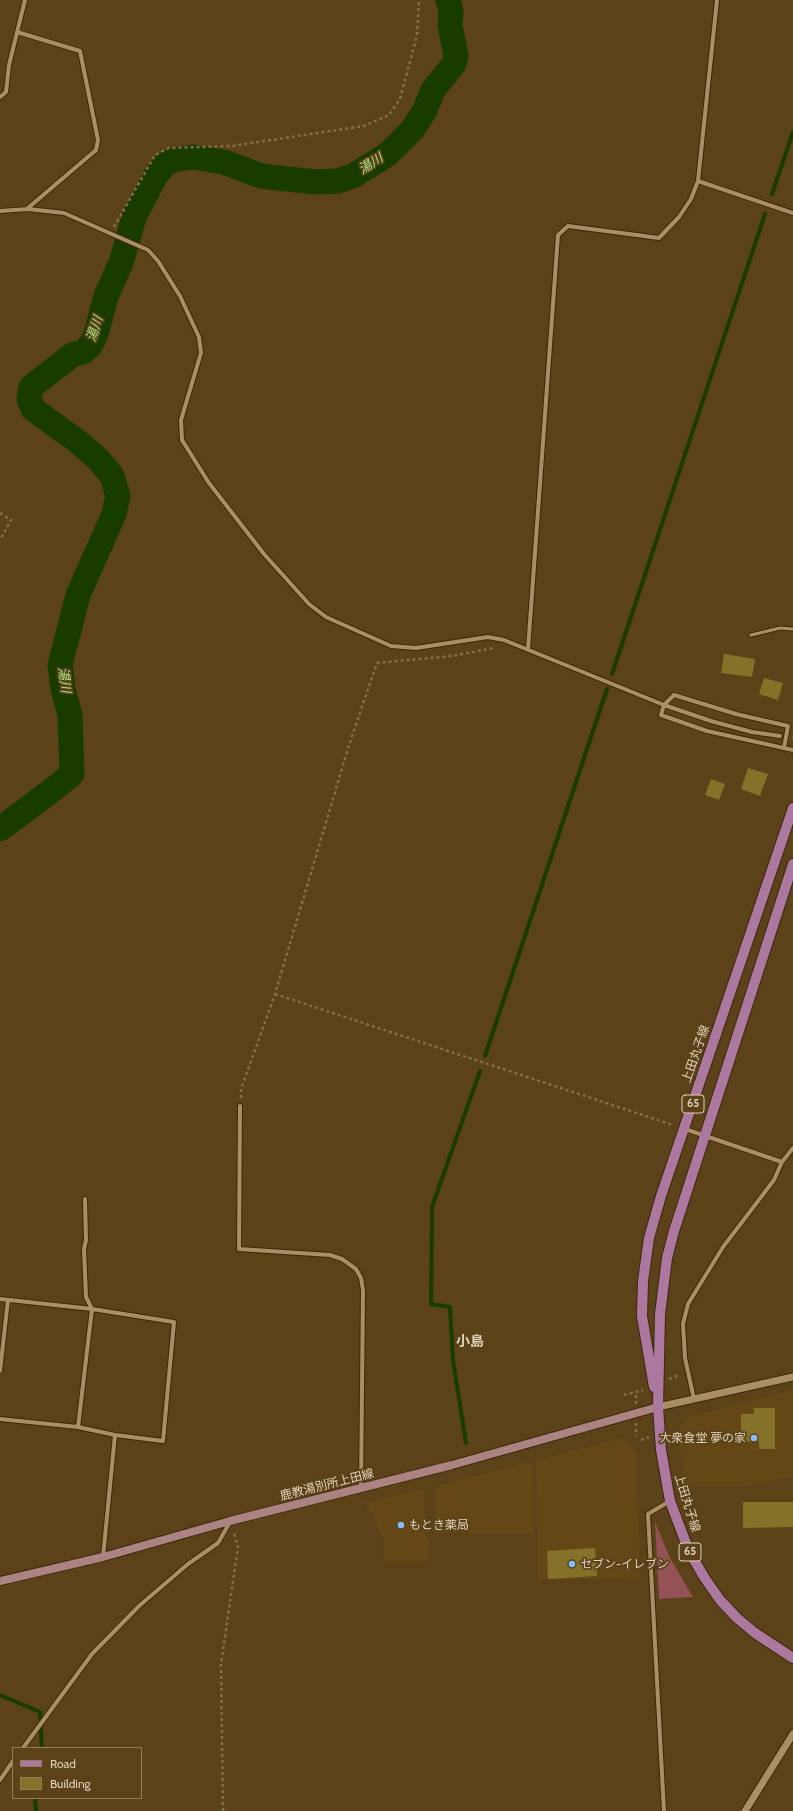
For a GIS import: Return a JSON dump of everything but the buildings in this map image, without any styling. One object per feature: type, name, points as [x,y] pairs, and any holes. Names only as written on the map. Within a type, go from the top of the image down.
[{"type":"main road","name":"上田丸子線","points":[[658,1407],[643,1328],[643,1281],[646,1257],[654,1221],[793,808]]},
{"type":"main road","name":"上田丸子線","points":[[793,864],[674,1231],[667,1258],[660,1314],[658,1407],[661,1450],[670,1501],[689,1551],[704,1577],[720,1600],[755,1633],[793,1658]]},
{"type":"main road","name":"鹿教湯別所上田線","points":[[0,1581],[103,1557],[230,1521],[452,1465],[658,1407]]},
{"type":"street","points":[[0,97],[6,92],[9,65],[25,0]]},
{"type":"street","points":[[528,648],[558,235],[568,226],[659,238],[679,217],[691,199],[698,181],[717,0]]},
{"type":"street","points":[[17,32],[80,51],[98,140],[96,150],[28,209]]},
{"type":"street","points":[[698,181],[793,212]]},
{"type":"street","points":[[0,211],[28,209],[64,213],[148,250],[158,261],[180,296],[199,337],[201,353],[181,420],[182,440],[209,483],[259,548],[309,604],[326,617],[391,646],[416,648],[488,637],[504,640],[528,648],[664,705],[746,730],[780,736]]},
{"type":"street","points":[[784,748],[788,726],[736,714],[674,695],[664,705],[661,715],[707,731],[793,750]]},
{"type":"street","points":[[240,1106],[239,1248],[330,1255],[342,1259],[356,1269],[361,1278],[361,1489]]},
{"type":"street","points":[[684,1129],[782,1162]]},
{"type":"street","points":[[694,1399],[685,1358],[683,1324],[688,1304],[723,1247],[774,1180],[782,1162],[793,1148]]},
{"type":"street","points":[[78,1427],[92,1309],[86,1298],[84,1249],[86,1240],[85,1199]]},
{"type":"street","points":[[0,1299],[92,1309],[174,1322],[163,1441],[115,1435],[78,1427],[0,1419]]},
{"type":"street","points":[[0,1371],[8,1300]]},
{"type":"street","points":[[658,1407],[793,1376]]},
{"type":"street","points":[[103,1557],[115,1435]]},
{"type":"street","points":[[664,1811],[648,1514],[670,1501]]},
{"type":"street","points":[[23,1747],[92,1654],[139,1606],[188,1564],[218,1543],[230,1521]]},
{"type":"street","points":[[745,1811],[793,1734]]},
{"type":"street","points":[[0,1780],[12,1763]]},
{"type":"lane","points":[[752,635],[780,628],[793,629]]},
{"type":"path","points":[[111,233],[155,155],[169,148],[232,146],[364,126],[389,115],[400,99],[417,35],[419,0]]},
{"type":"path","points":[[0,513],[10,520],[0,540]]},
{"type":"path","points":[[240,1106],[241,1089],[275,994],[349,745],[377,663],[452,656],[514,644]]},
{"type":"path","points":[[275,994],[684,1129]]},
{"type":"path","points":[[223,1811],[221,1664],[238,1547],[230,1521]]},
{"type":"shaded area","name":"大衆食堂 夢の家","points":[[793,1390],[793,1476],[744,1486],[686,1486],[680,1446],[680,1427],[685,1418]]},
{"type":"shaded area","points":[[623,1438],[636,1451],[640,1578],[538,1580],[536,1460]]},
{"type":"shaded area","points":[[533,1461],[534,1533],[436,1533],[436,1486]]},
{"type":"shaded area","name":"もとき薬局","points":[[425,1489],[425,1536],[429,1539],[429,1561],[383,1561],[383,1539],[372,1514],[364,1503]]},
{"type":"shaded area","points":[[655,1522],[670,1558],[693,1597],[659,1599]]},
{"type":"waterway","name":"湯川","points":[[0,829],[72,774],[70,715],[63,689],[60,665],[78,595],[114,514],[118,496],[112,476],[98,459],[77,441],[33,409],[29,399],[31,387],[72,355],[83,352],[90,346],[96,334],[106,296],[121,263],[134,217],[156,175],[165,164],[173,160],[193,157],[224,162],[261,176],[315,182],[337,181],[353,176],[388,154],[413,129],[425,110],[433,90],[454,64],[456,56],[450,25],[451,11],[448,0]]},
{"type":"waterway","points":[[772,194],[793,132]]},
{"type":"waterway","points":[[612,674],[765,214]]},
{"type":"waterway","points":[[485,1056],[607,689]]},
{"type":"waterway","points":[[466,1443],[453,1360],[450,1307],[431,1304],[432,1207],[480,1071]]},
{"type":"waterway","points":[[0,1695],[40,1712],[42,1747]]},
{"type":"waterway","points":[[35,1799],[36,1811]]},
{"type":"tunnel","points":[[780,736],[793,738]]},
{"type":"place","name":"大衆食堂 夢の家","points":[[754,1438]]},
{"type":"place","name":"もとき薬局","points":[[401,1525]]},
{"type":"place","name":"セブン-イレブン","points":[[572,1564]]},
{"type":"district","name":"小島","points":[[470,1342]]}]
